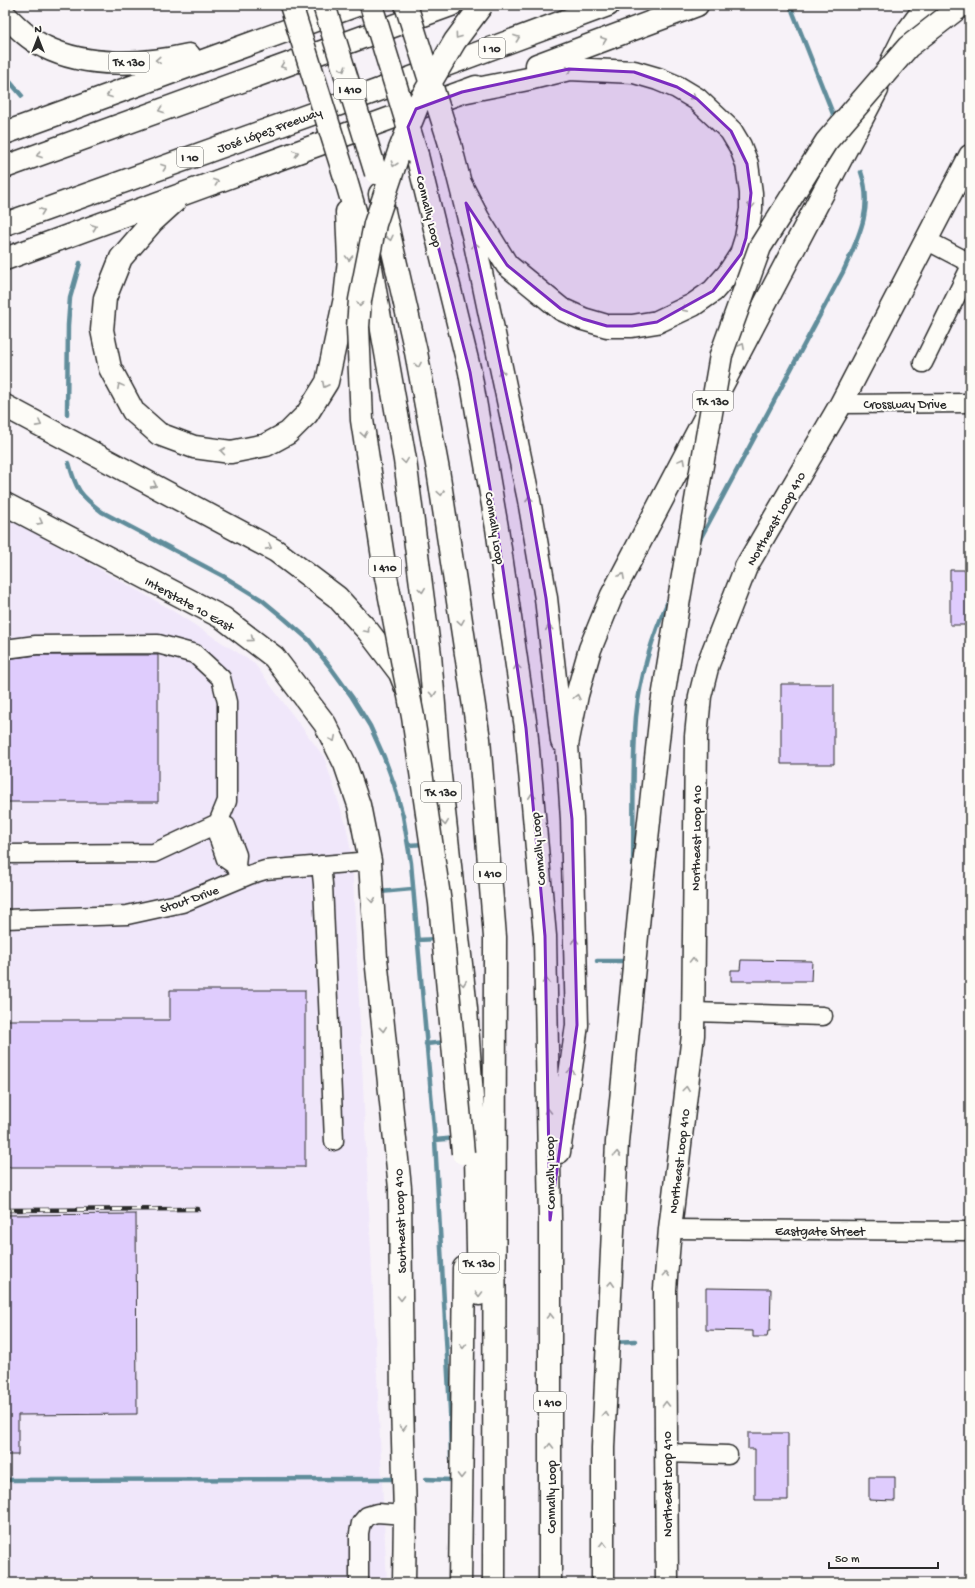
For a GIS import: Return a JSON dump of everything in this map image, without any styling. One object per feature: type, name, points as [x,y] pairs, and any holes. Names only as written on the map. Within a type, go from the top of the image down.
[{"type":"main road","name":"TX 130","points":[[291,5],[370,262],[405,460],[430,655],[439,767],[466,1009],[476,1157],[479,1273],[480,1560],[485,1583]]},
{"type":"main road","name":"I 410","points":[[324,5],[376,173],[416,352],[436,462],[479,739],[494,937],[494,1583]]},
{"type":"main road","name":"TX 130","points":[[5,15],[19,30],[45,47],[74,58],[112,62],[170,59],[264,38],[357,5]]},
{"type":"main road","name":"Connally Loop","points":[[371,5],[417,154],[470,372],[497,528],[526,728],[545,936],[550,1220],[550,1583]]},
{"type":"main road","points":[[406,5],[450,144],[474,239],[529,500],[546,598],[572,819]]},
{"type":"main road","points":[[5,167],[451,5]]},
{"type":"main road","name":"I 410","points":[[460,1538],[465,1233],[462,1153],[440,903],[413,717],[386,577],[362,420],[358,327],[360,300],[375,224],[400,149],[419,102],[455,41],[482,5]]},
{"type":"main road","name":"José López Freeway","points":[[5,224],[376,91],[608,5]]},
{"type":"main road","points":[[5,259],[697,5]]},
{"type":"main road","name":"TX 130","points":[[550,1220],[577,1025],[572,819],[568,745],[577,695],[590,649],[612,595],[905,35],[927,5]]},
{"type":"main road","points":[[603,1583],[603,1448],[618,1134],[642,884],[662,704],[721,355],[760,247],[826,142],[908,47],[962,5]]},
{"type":"main road","points":[[5,133],[264,38]]},
{"type":"main road","points":[[460,183],[478,218],[507,265],[561,309],[582,320],[607,326],[632,326],[656,322],[693,305],[713,291],[728,274],[740,254],[746,238],[751,210],[751,193],[747,164],[740,146],[730,130],[697,99],[677,87],[658,79],[634,72],[569,69],[462,92]]},
{"type":"main road","name":"Northeast Loop 410","points":[[667,1583],[665,1289],[670,1229],[693,1034],[696,736],[700,696],[708,664],[746,567],[841,404],[970,156]]},
{"type":"main road","points":[[181,195],[152,222],[121,258],[105,298],[102,330],[110,368],[133,411],[159,434],[194,447],[231,452],[266,445],[288,433],[307,414],[327,382],[345,298],[350,260],[345,177]]},
{"type":"main road","points":[[5,406],[276,551],[337,597],[368,632],[400,673],[439,767]]},
{"type":"main road","name":"Interstate 10 East","points":[[5,504],[223,618],[274,657],[325,724],[345,764],[360,805],[370,861]]},
{"type":"main road","name":"Southeast Loop 410","points":[[370,861],[376,958],[400,1188],[402,1404],[406,1515],[404,1583]]},
{"type":"main road","points":[[456,1583],[460,1538]]},
{"type":"main road","points":[[460,1538],[460,1583]]},
{"type":"street","points":[[926,240],[970,262]]},
{"type":"street","points":[[923,363],[970,268]]},
{"type":"street","name":"Crossway Drive","points":[[841,404],[970,403]]},
{"type":"street","points":[[5,648],[36,645],[158,644],[195,654],[221,678],[227,702],[227,801],[220,826],[237,855],[238,872]]},
{"type":"street","points":[[5,854],[154,853],[220,826]]},
{"type":"street","name":"Stout Drive","points":[[5,918],[127,915],[182,903],[238,872],[370,861]]},
{"type":"street","points":[[321,865],[334,1141]]},
{"type":"street","points":[[693,1012],[823,1016]]},
{"type":"street","name":"Eastgate Street","points":[[670,1229],[970,1231]]},
{"type":"street","points":[[666,1453],[728,1455]]},
{"type":"street","points":[[359,1583],[361,1523],[367,1516],[377,1513],[406,1515]]},
{"type":"highlighted area","points":[[569,69],[607,69],[634,72],[677,87],[697,99],[731,131],[747,164],[751,193],[746,238],[741,254],[713,291],[657,322],[632,326],[607,326],[583,319],[561,309],[507,265],[466,203],[529,500],[546,598],[572,819],[577,1025],[550,1220],[545,936],[526,728],[497,528],[470,372],[408,127],[416,109],[462,92]]},
{"type":"shaded area","points":[[5,519],[19,524],[165,606],[254,663],[324,757],[346,825],[352,857],[387,1583],[5,1583]]},
{"type":"building","points":[[950,570],[970,570],[970,625],[950,625]]},
{"type":"building","points":[[37,655],[158,655],[158,802],[5,802],[5,659]]},
{"type":"building","points":[[781,684],[834,684],[834,764],[781,764]]},
{"type":"building","points":[[741,960],[812,961],[811,981],[731,981],[731,970],[740,970]]},
{"type":"building","points":[[170,990],[305,990],[305,1167],[5,1167],[5,1020],[170,1020]]},
{"type":"building","points":[[136,1214],[137,1414],[18,1415],[18,1455],[5,1455],[5,1215]]},
{"type":"building","points":[[706,1288],[771,1289],[770,1331],[768,1331],[767,1337],[753,1337],[753,1331],[706,1330]]},
{"type":"building","points":[[748,1433],[788,1433],[788,1500],[755,1500],[755,1449],[748,1449]]},
{"type":"building","points":[[869,1477],[895,1477],[895,1501],[869,1500]]},
{"type":"waterway","points":[[790,5],[833,114]]},
{"type":"waterway","points":[[5,76],[22,96]]},
{"type":"waterway","points":[[699,541],[849,259],[859,235],[865,211],[865,186],[861,172]]},
{"type":"waterway","points":[[67,414],[68,325],[70,298],[80,263]]},
{"type":"waterway","points":[[69,463],[74,480],[80,491],[102,512],[223,576],[262,600],[309,640],[352,697],[370,726],[384,757],[394,784],[403,816],[411,863],[435,1140],[450,1410],[451,1459]]},
{"type":"waterway","points":[[633,866],[634,754],[638,702],[648,656],[670,597]]},
{"type":"waterway","points":[[408,845],[426,844]]},
{"type":"waterway","points":[[380,892],[412,889]]},
{"type":"waterway","points":[[417,940],[438,939]]},
{"type":"waterway","points":[[597,961],[629,961]]},
{"type":"waterway","points":[[426,1044],[446,1042]]},
{"type":"waterway","points":[[435,1140],[457,1138]]},
{"type":"waterway","points":[[613,1342],[635,1341]]},
{"type":"waterway","points":[[5,1480],[395,1479]]},
{"type":"waterway","points":[[426,1479],[451,1480]]},
{"type":"railway","points":[[5,1210],[198,1209]]}]
